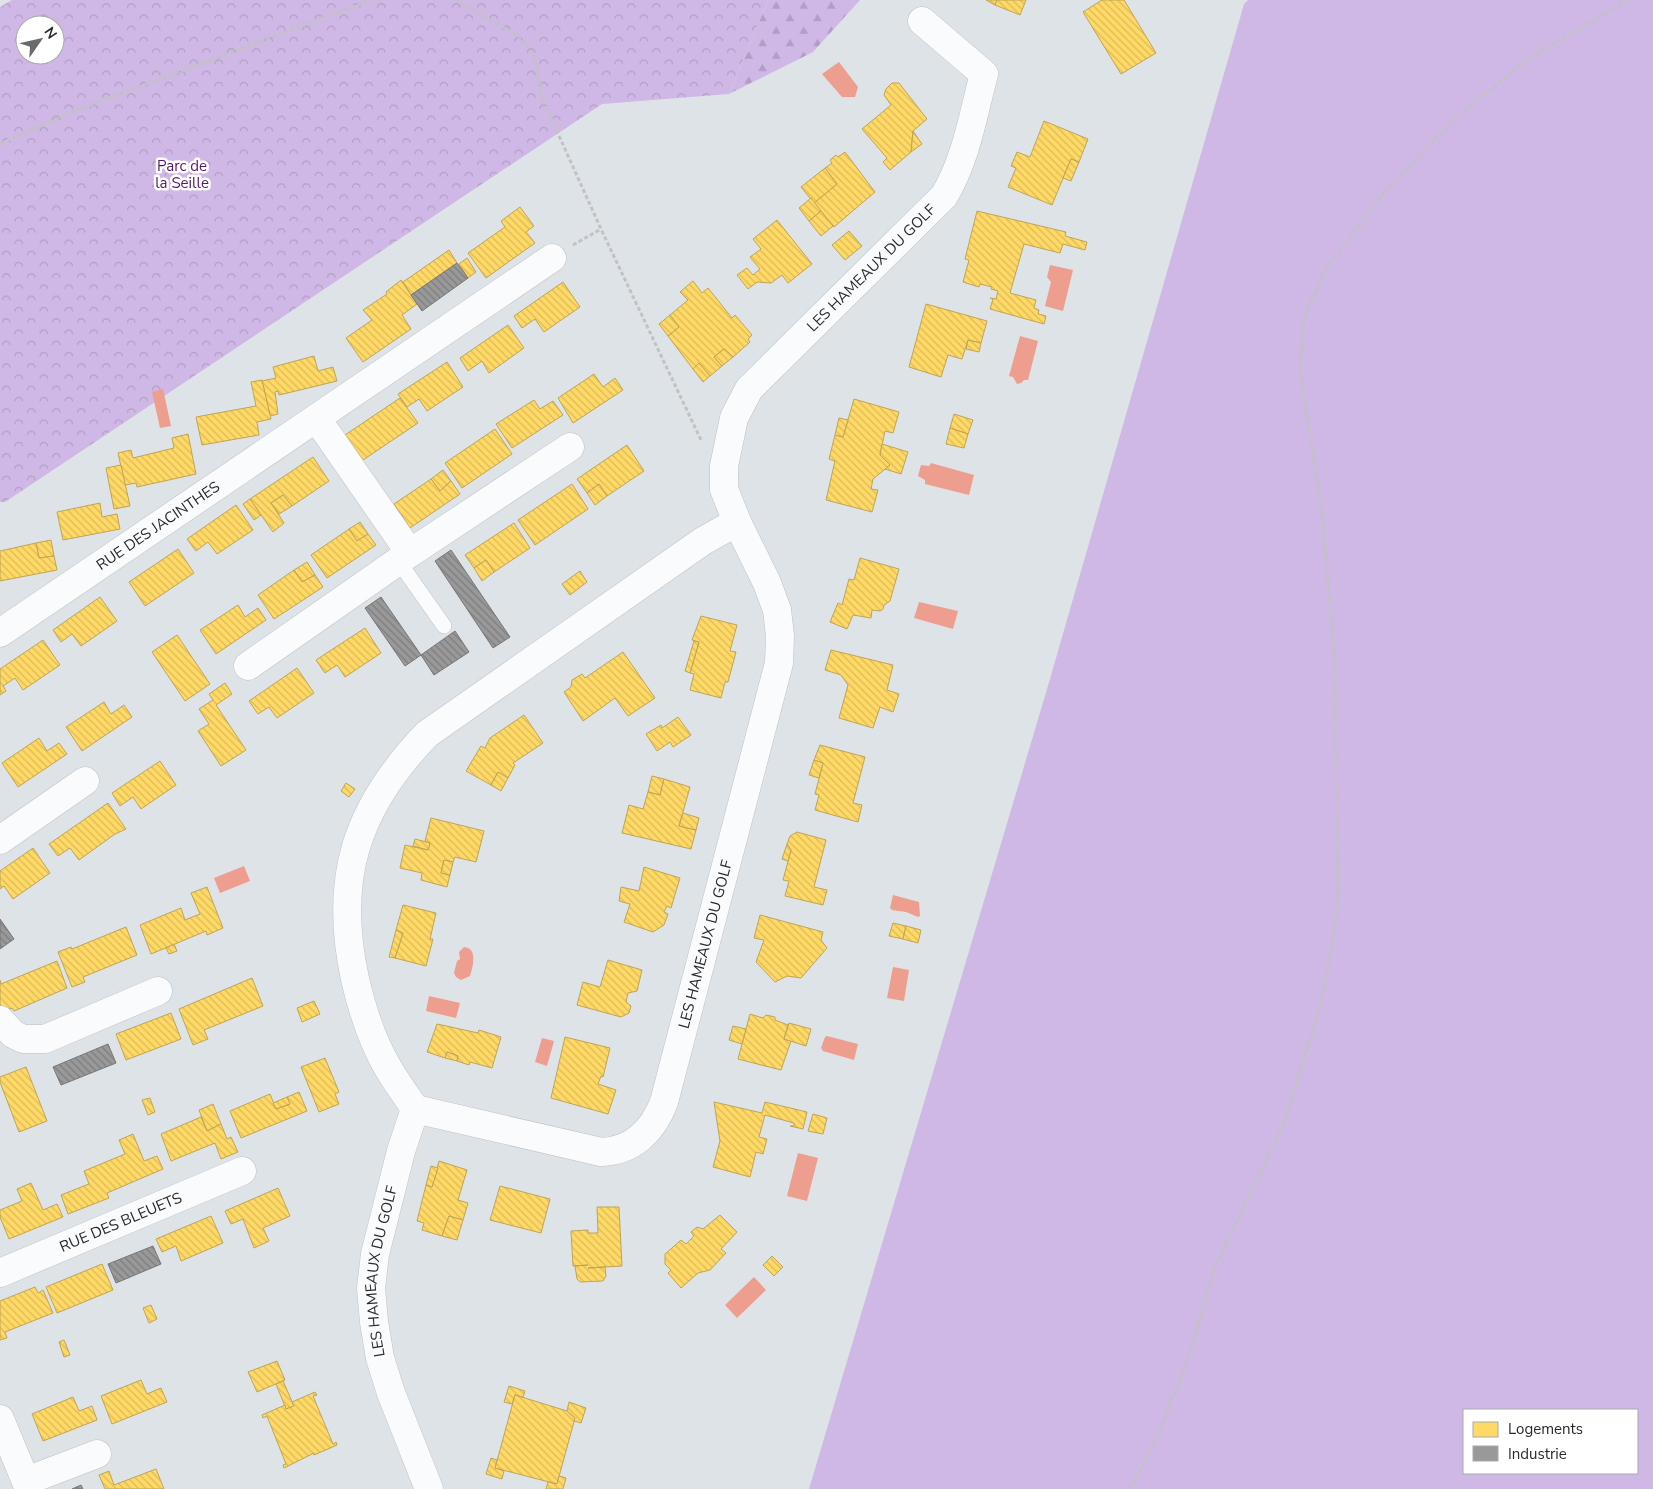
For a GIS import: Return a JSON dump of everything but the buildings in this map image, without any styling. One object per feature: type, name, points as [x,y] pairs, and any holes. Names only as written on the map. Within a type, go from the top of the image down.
[{"type":"street","name":"LES HAMEAUX DU GOLF","points":[[429,1489],[391,1393],[380,1358],[374,1322],[372,1288],[375,1254],[401,1151],[415,1109],[601,1152],[612,1152],[635,1143],[653,1126],[659,1116],[779,663],[780,636],[777,610],[767,583],[736,522],[724,489],[724,466],[734,418],[749,389],[944,196],[955,176],[964,152],[984,74],[922,21]]},
{"type":"street","name":"RUE DES JACINTHES","points":[[0,633],[552,258]]},
{"type":"street","points":[[317,419],[404,558]]},
{"type":"street","points":[[248,666],[404,558],[570,448]]},
{"type":"street","points":[[415,1109],[387,1066],[362,1010],[347,940],[346,907],[349,873],[356,845],[373,806],[384,786],[404,758],[427,734],[703,541],[736,522]]},
{"type":"street","points":[[0,840],[85,781]]},
{"type":"street","points":[[0,1020],[13,1034],[23,1039],[45,1039],[158,991]]},
{"type":"street","name":"RUE DES BLEUETS","points":[[0,1273],[242,1172]]},
{"type":"street","points":[[0,1419],[27,1485],[97,1454]]},
{"type":"lane","points":[[404,558],[444,626]]},
{"type":"path","points":[[0,144],[74,111],[371,0]]},
{"type":"path","points":[[456,0],[520,37],[534,55],[542,98],[601,229],[703,444]]},
{"type":"path","points":[[1130,1489],[1156,1439],[1188,1359],[1214,1269],[1281,1130],[1316,1025],[1338,908],[1335,663],[1322,514],[1300,369],[1305,314],[1327,267],[1333,259],[1385,191],[1454,119],[1525,61],[1628,0]]},
{"type":"green space","name":"Parc de la Seille","points":[[12,0],[768,0],[729,94],[602,104],[5,502],[0,502],[0,7]]},
{"type":"green space","points":[[768,0],[860,0],[813,52],[729,94]]},
{"type":"green space","points":[[1248,0],[1653,0],[1653,1489],[809,1489],[1050,679],[1244,4]]},
{"type":"shaded area","points":[[839,62],[858,87],[855,97],[842,97],[822,74]]},
{"type":"shaded area","points":[[1050,265],[1073,270],[1063,311],[1045,306],[1051,282],[1047,277]]},
{"type":"shaded area","points":[[1020,336],[1038,341],[1028,380],[1017,384],[1013,377],[1009,376]]},
{"type":"shaded area","points":[[163,389],[171,426],[160,428],[152,392]]},
{"type":"shaded area","points":[[931,463],[974,475],[969,495],[925,484],[925,480],[918,476],[921,465],[929,466]]},
{"type":"shaded area","points":[[919,602],[958,611],[953,629],[914,618]]},
{"type":"shaded area","points":[[244,866],[250,881],[220,893],[214,878]]},
{"type":"shaded area","points":[[893,895],[919,902],[920,916],[892,910],[890,908]]},
{"type":"shaded area","points":[[464,947],[468,948],[473,954],[473,963],[470,976],[461,980],[454,973],[457,961],[460,959],[459,952]]},
{"type":"shaded area","points":[[893,967],[909,970],[904,1001],[887,998]]},
{"type":"shaded area","points":[[429,996],[460,1003],[456,1018],[426,1011]]},
{"type":"shaded area","points":[[827,1036],[858,1044],[854,1060],[823,1051],[821,1048]]},
{"type":"shaded area","points":[[542,1038],[554,1041],[547,1066],[535,1062]]},
{"type":"shaded area","points":[[798,1153],[818,1158],[807,1201],[787,1196]]},
{"type":"shaded area","points":[[754,1277],[766,1290],[737,1318],[725,1305]]}]
